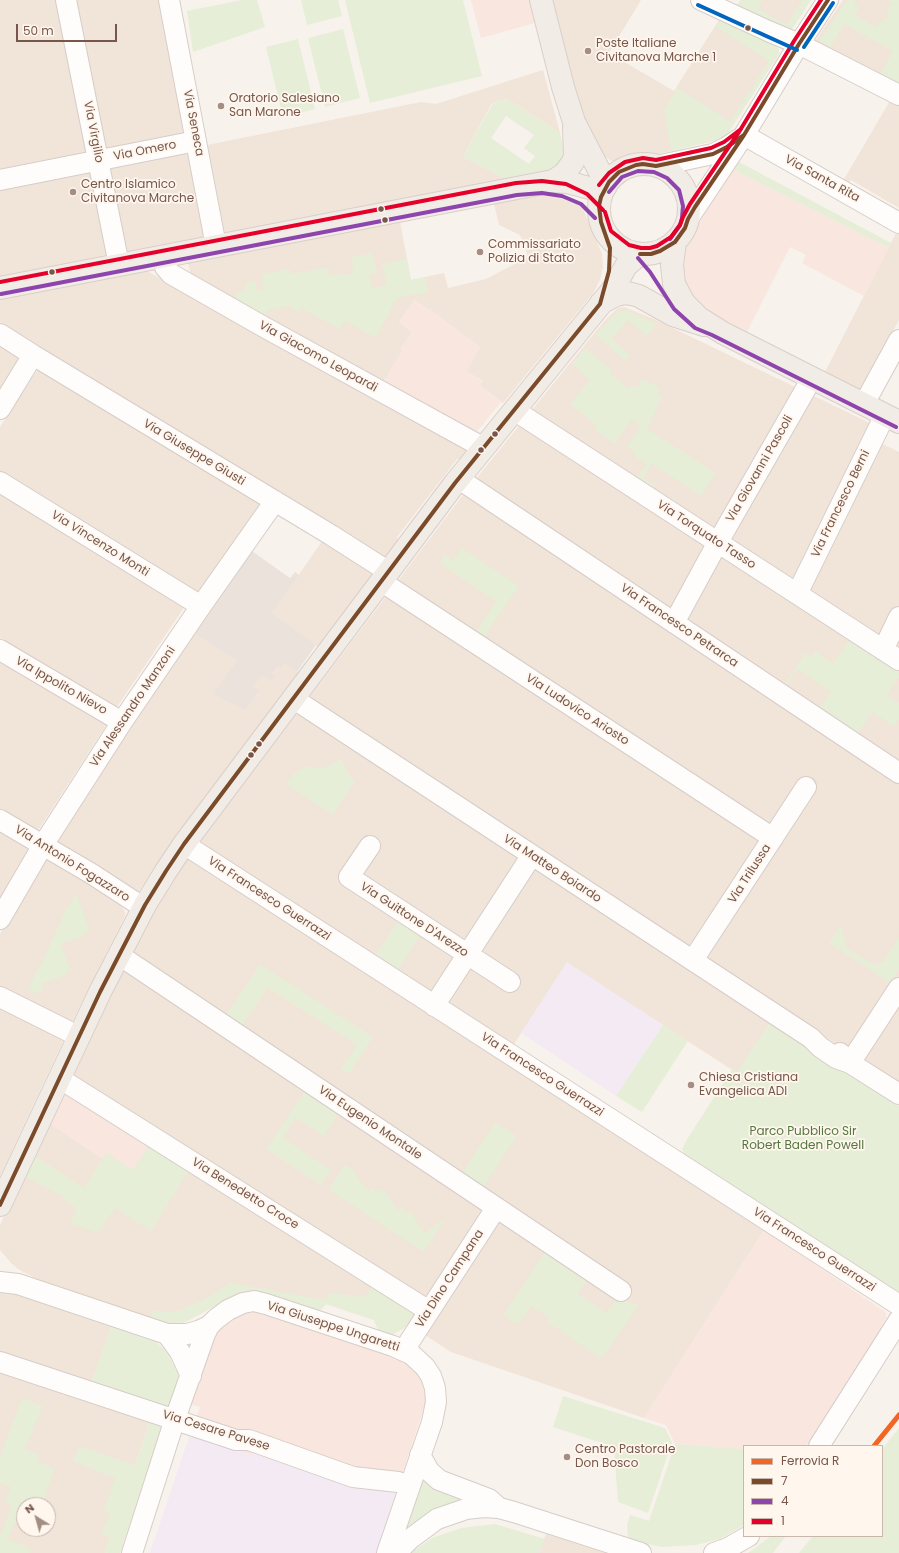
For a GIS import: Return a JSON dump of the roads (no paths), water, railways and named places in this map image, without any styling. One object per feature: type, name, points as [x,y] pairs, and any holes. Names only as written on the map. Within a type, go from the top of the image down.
[{"type":"main road","points":[[542,0],[563,87],[574,122],[601,174],[605,187]]},
{"type":"main road","points":[[553,181],[564,174],[573,162],[575,149],[574,122]]},
{"type":"main road","points":[[516,189],[542,187],[564,190],[584,199],[619,247],[626,250],[642,254],[660,251],[675,242],[685,228],[688,219],[689,205],[684,187],[672,174],[656,166],[643,164],[627,168],[618,168],[601,160],[587,148]]},
{"type":"main road","points":[[600,304],[610,259],[610,248],[603,224],[601,197],[605,187],[613,177],[627,168]]},
{"type":"main road","points":[[0,288],[553,181],[567,182],[586,188],[605,187]]},
{"type":"main road","points":[[675,242],[672,265],[673,279],[676,289],[684,303],[706,326]]},
{"type":"main road","points":[[0,1205],[78,1036],[119,955],[166,870],[459,479],[615,286],[626,266],[642,254]]},
{"type":"main road","points":[[642,254],[655,268],[684,312],[706,326],[892,418]]},
{"type":"main road","points":[[600,304],[616,295],[624,293],[632,294],[639,296],[673,315],[706,326]]},
{"type":"street","name":"Via Virgilio","points":[[66,0],[119,265]]},
{"type":"street","name":"Via Seneca","points":[[168,0],[216,246]]},
{"type":"street","points":[[700,0],[799,44],[899,95]]},
{"type":"street","points":[[688,219],[744,135],[799,44],[828,0]]},
{"type":"street","points":[[656,166],[713,154],[727,147],[744,135]]},
{"type":"street","name":"Via Santa Rita","points":[[744,135],[899,222]]},
{"type":"street","name":"Via Omero","points":[[0,180],[196,141]]},
{"type":"street","name":"Via Giacomo Leopardi","points":[[162,257],[165,267],[171,274],[484,448]]},
{"type":"street","name":"Via Giuseppe Giusti","points":[[0,334],[331,535],[385,577]]},
{"type":"street","points":[[864,404],[899,340]]},
{"type":"street","points":[[0,409],[33,355]]},
{"type":"street","name":"Via Giovanni Pascoli","points":[[674,623],[718,542],[812,378]]},
{"type":"street","name":"Via Torquato Tasso","points":[[514,410],[891,655]]},
{"type":"street","name":"Via Francesco Berni","points":[[797,594],[892,418]]},
{"type":"street","name":"Via Francesco Petrarca","points":[[459,479],[899,773]]},
{"type":"street","name":"Via Vincenzo Monti","points":[[0,482],[201,606]]},
{"type":"street","name":"Via Alessandro Manzoni","points":[[0,919],[43,845],[122,722],[275,501]]},
{"type":"street","name":"Via Ludovico Ariosto","points":[[385,577],[773,838]]},
{"type":"street","points":[[891,655],[899,617]]},
{"type":"street","name":"Via Ippolito Nievo","points":[[0,650],[122,722]]},
{"type":"street","name":"Via Matteo Boiardo","points":[[294,699],[811,1038],[820,1047],[836,1058],[850,1063],[899,1094]]},
{"type":"street","name":"Via Trilussa","points":[[693,960],[806,787]]},
{"type":"street","name":"Via Antonio Fogazzaro","points":[[0,820],[92,874],[144,908]]},
{"type":"street","name":"Via Francesco Guerrazzi","points":[[184,844],[899,1305]]},
{"type":"street","name":"Via Guittone D'Arezzo","points":[[370,846],[349,877],[510,982]]},
{"type":"street","points":[[434,1006],[532,855]]},
{"type":"street","name":"Via Eugenio Montale","points":[[119,955],[621,1291]]},
{"type":"street","points":[[850,1063],[899,988]]},
{"type":"street","points":[[0,996],[78,1036]]},
{"type":"street","name":"Via Benedetto Croce","points":[[59,1078],[429,1311]]},
{"type":"street","name":"Via Dino Campana","points":[[404,1350],[496,1208]]},
{"type":"street","name":"Via Giuseppe Ungaretti","points":[[0,1271],[9,1283],[167,1334],[187,1334],[209,1326],[228,1310],[243,1303],[254,1301],[404,1350],[419,1360],[432,1376],[436,1388],[435,1412],[387,1553]]},
{"type":"street","points":[[820,1445],[899,1320]]},
{"type":"street","points":[[132,1553],[175,1419],[209,1326]]},
{"type":"street","points":[[167,1334],[182,1357],[191,1376]]},
{"type":"street","name":"Via Cesare Pavese","points":[[0,1362],[236,1440],[249,1440],[353,1477],[398,1482],[410,1486]]},
{"type":"street","points":[[420,1455],[429,1471],[439,1480],[489,1499],[499,1508]]},
{"type":"street","points":[[396,1553],[410,1539],[437,1519],[466,1509],[484,1507],[499,1508],[641,1553]]},
{"type":"street","points":[[714,1553],[728,1548],[747,1537]]},
{"type":"rail line","name":"R","points":[[875,1445],[899,1415]]},
{"type":"place","name":"Poste Italiane Civitanova Marche 1","points":[[588,51]]},
{"type":"place","name":"Oratorio Salesiano San Marone","points":[[221,106]]},
{"type":"place","name":"Centro Islamico Civitanova Marche","points":[[73,192]]},
{"type":"place","name":"Commissariato Polizia di Stato","points":[[480,252]]},
{"type":"place","name":"Chiesa Cristiana Evangelica ADI","points":[[691,1085]]},
{"type":"place","name":"Centro Pastorale Don Bosco","points":[[567,1457]]},
{"type":"park label","name":"Parco Pubblico Sir Robert Baden Powell","points":[[803,1139]]}]
